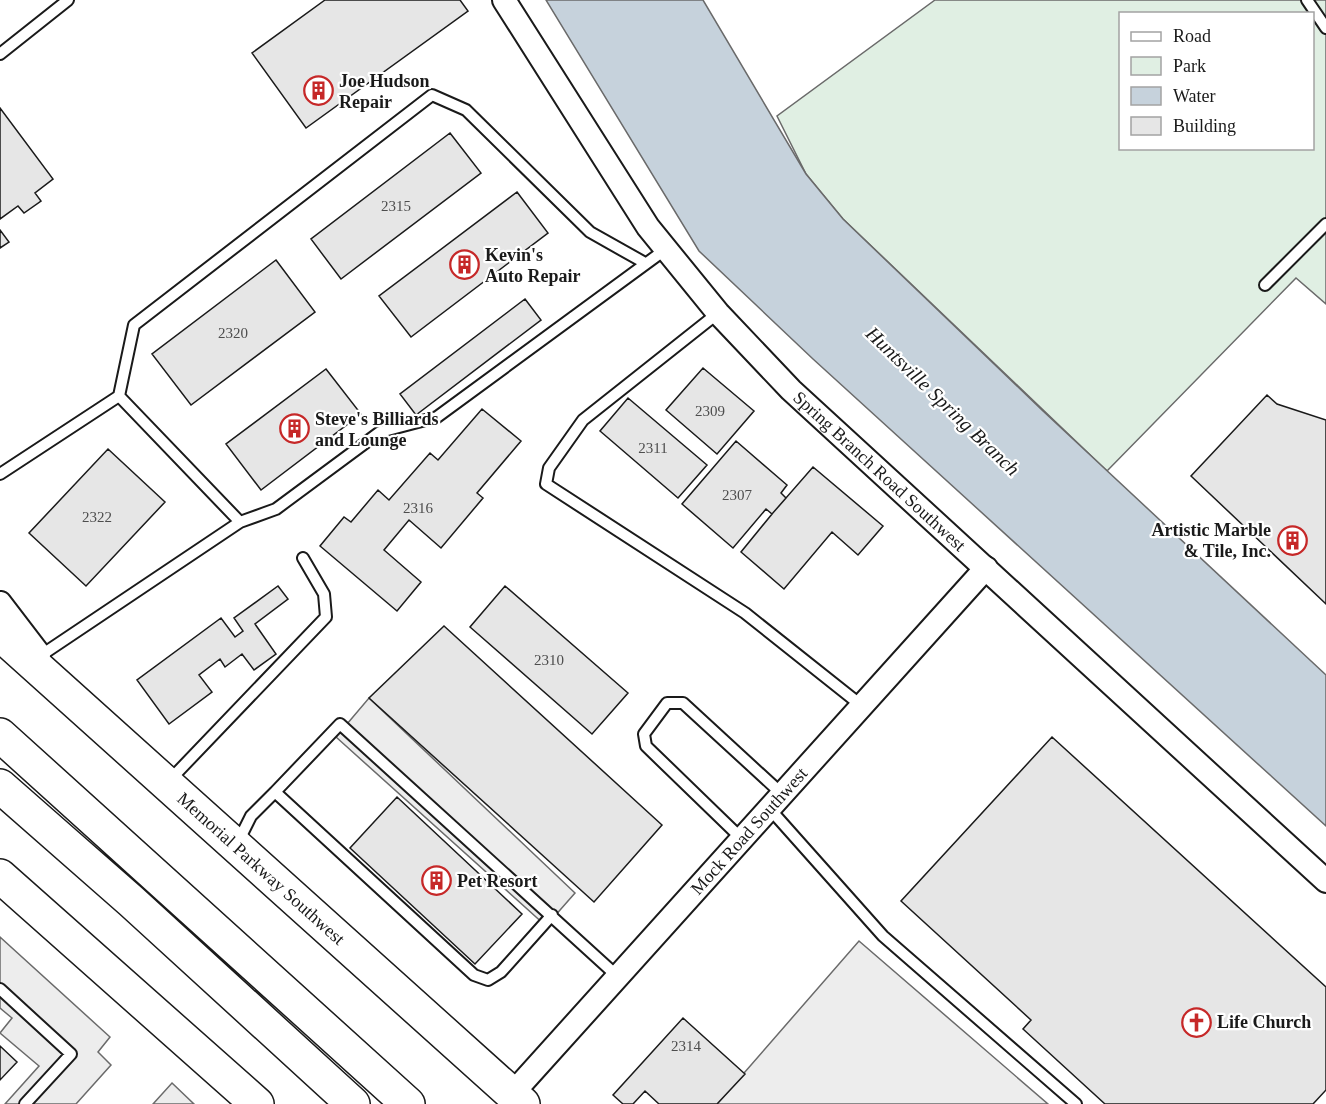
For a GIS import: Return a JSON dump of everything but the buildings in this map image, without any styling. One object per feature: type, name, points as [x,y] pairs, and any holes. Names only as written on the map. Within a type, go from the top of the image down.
[{"type":"main road","name":"Memorial Parkway Southwest","points":[[0,634],[517,1099]]},
{"type":"main road","points":[[0,735],[408,1104]]},
{"type":"main road","points":[[0,786],[131,901],[353,1104]]},
{"type":"main road","points":[[0,876],[257,1104]]},
{"type":"street","name":"Spring Branch Road Southwest","points":[[504,0],[648,227],[718,313],[791,390],[1326,881]]},
{"type":"street","name":"Mock Road Southwest","points":[[517,1099],[616,975],[986,568]]},
{"type":"street","points":[[0,603],[72,698]]},
{"type":"lane","points":[[0,54],[68,0]]},
{"type":"lane","points":[[1307,0],[1326,28]]},
{"type":"lane","points":[[0,474],[119,396],[134,325],[432,95],[466,110],[590,232],[645,263]]},
{"type":"lane","points":[[1265,285],[1326,224]]},
{"type":"lane","points":[[40,656],[240,522],[276,509],[380,432],[437,417],[666,249]]},
{"type":"lane","points":[[718,313],[583,420],[549,468],[546,484],[746,613],[862,706]]},
{"type":"lane","points":[[119,396],[240,522]]},
{"type":"lane","points":[[166,784],[326,617],[324,594],[303,558]]},
{"type":"lane","points":[[742,838],[646,746],[644,734],[667,703],[683,704],[776,801],[883,936],[1076,1104]]},
{"type":"lane","points":[[235,847],[252,816],[340,724],[616,975]]},
{"type":"lane","points":[[275,792],[474,975],[488,980],[501,972],[552,915]]},
{"type":"lane","points":[[0,989],[71,1053],[25,1104]]},
{"type":"green space","points":[[935,0],[1326,0],[1326,304],[1296,278],[1107,471],[843,219],[806,174],[777,116]]},
{"type":"shaded area","points":[[369,698],[575,893],[546,926],[336,737]]},
{"type":"shaded area","points":[[0,937],[110,1037],[98,1052],[111,1065],[76,1104],[5,1104],[39,1066],[0,1033],[12,1018],[0,1008]]},
{"type":"shaded area","points":[[859,941],[1048,1104],[717,1104]]},
{"type":"shaded area","points":[[172,1083],[194,1104],[153,1104]]},
{"type":"water","name":"Huntsville Spring Branch","points":[[546,0],[703,0],[806,174],[843,219],[1043,411],[1326,675],[1326,826],[813,359],[699,251]]},
{"type":"place","name":"Joe Hudson Repair","points":[[318,91]]},
{"type":"place","name":"Kevin's Auto Repair","points":[[464,265]]},
{"type":"place","name":"Steve's Billiards and Lounge","points":[[294,429]]},
{"type":"place","name":"Artistic Marble & Tile, Inc.","points":[[1292,540]]},
{"type":"place","name":"Pet Resort","points":[[436,881]]},
{"type":"place","name":"Life Church","points":[[1196,1022]]}]
